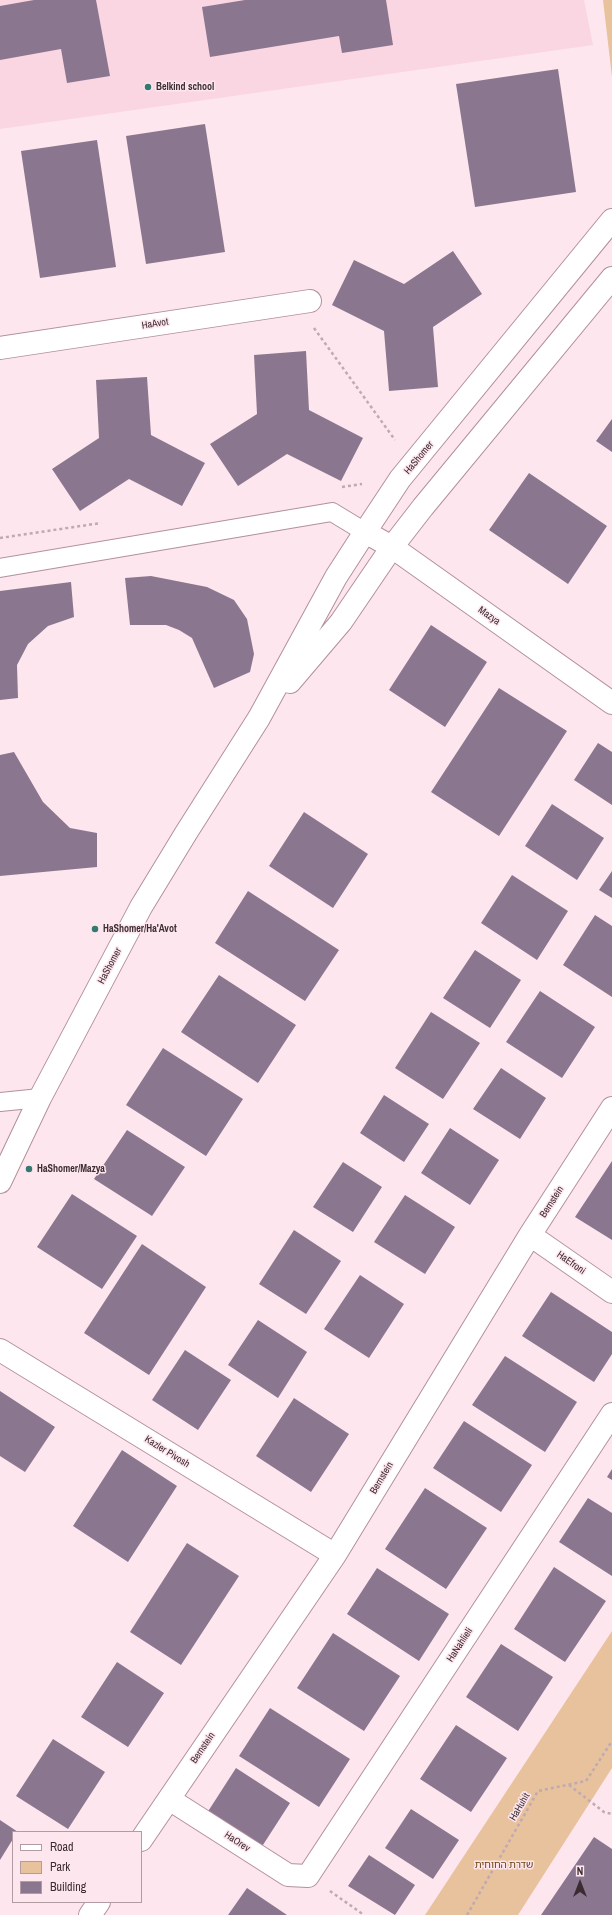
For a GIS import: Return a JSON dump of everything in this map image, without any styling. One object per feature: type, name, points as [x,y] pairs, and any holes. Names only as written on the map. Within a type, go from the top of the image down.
[{"type":"street","name":"HaShomer","points":[[0,1182],[40,1098],[141,907],[259,718],[336,577],[400,479],[612,220]]},
{"type":"street","name":"HaShomer","points":[[259,718],[341,622],[392,547],[612,278]]},
{"type":"street","name":"HaAvot","points":[[0,348],[303,302]]},
{"type":"street","name":"Mazya","points":[[365,532],[392,547],[612,703]]},
{"type":"street","name":"Bernstein","points":[[142,1839],[335,1555],[530,1235],[612,1108]]},
{"type":"street","name":"HaEfroni","points":[[530,1235],[612,1292]]},
{"type":"street","name":"Kazler Pivosh","points":[[0,1350],[335,1555]]},
{"type":"street","name":"HaNahlieli","points":[[308,1876],[612,1414]]},
{"type":"street","name":"HaOrev","points":[[169,1799],[288,1875],[308,1876]]},
{"type":"street","points":[[90,1915],[98,1903]]},
{"type":"lane","points":[[0,568],[332,512],[365,532]]},
{"type":"lane","points":[[0,1102],[40,1098]]},
{"type":"path","points":[[303,302],[413,465]]},
{"type":"path","name":"HaHuhit","points":[[467,1915],[538,1791],[586,1781],[612,1740]]},
{"type":"path","points":[[569,1785],[604,1812],[612,1814]]},
{"type":"path","points":[[308,1876],[364,1915]]},
{"type":"shaded area","name":"Belkind school","points":[[0,0],[584,0],[593,45],[0,129]]},
{"type":"green space","points":[[603,0],[612,0],[612,77]]},
{"type":"green space","name":"שדרת החוחית","points":[[612,1631],[612,1768],[518,1915],[425,1915]]},
{"type":"building","points":[[34,0],[96,0],[110,76],[67,83],[61,49],[0,60],[0,6]]},
{"type":"building","points":[[245,0],[386,0],[393,45],[342,53],[339,36],[210,57],[202,7]]},
{"type":"building","points":[[558,69],[576,192],[475,207],[456,84]]},
{"type":"building","points":[[205,124],[225,252],[146,264],[126,136]]},
{"type":"building","points":[[97,140],[116,267],[40,278],[21,151]]},
{"type":"building","points":[[453,251],[482,294],[433,327],[438,387],[389,391],[384,331],[332,305],[354,260],[404,284]]},
{"type":"building","points":[[306,351],[309,410],[363,438],[341,481],[287,454],[238,486],[210,444],[257,414],[254,355]]},
{"type":"building","points":[[147,377],[151,435],[205,463],[182,506],[129,479],[80,511],[52,469],[99,438],[96,380]]},
{"type":"building","points":[[612,419],[612,452],[596,441]]},
{"type":"building","points":[[529,473],[607,526],[568,584],[489,530]]},
{"type":"building","points":[[151,576],[207,587],[234,600],[247,619],[254,654],[250,672],[214,688],[192,638],[179,630],[166,625],[130,625],[125,578]]},
{"type":"building","points":[[71,582],[74,617],[48,626],[28,644],[17,665],[18,698],[0,700],[0,591]]},
{"type":"building","points":[[431,625],[487,662],[445,727],[389,690]]},
{"type":"building","points":[[499,688],[567,731],[499,836],[431,792]]},
{"type":"building","points":[[598,743],[612,752],[612,805],[574,780]]},
{"type":"building","points":[[14,752],[43,802],[70,828],[97,833],[97,867],[0,876],[0,755]]},
{"type":"building","points":[[552,804],[604,838],[577,880],[525,846]]},
{"type":"building","points":[[304,812],[368,854],[333,908],[269,866]]},
{"type":"building","points":[[612,871],[612,898],[599,890]]},
{"type":"building","points":[[512,875],[568,911],[537,960],[481,923]]},
{"type":"building","points":[[248,891],[339,950],[305,1001],[215,943]]},
{"type":"building","points":[[595,915],[612,926],[612,997],[563,965]]},
{"type":"building","points":[[475,950],[521,980],[490,1028],[443,998]]},
{"type":"building","points":[[219,975],[296,1025],[258,1083],[181,1032]]},
{"type":"building","points":[[540,991],[595,1027],[562,1078],[506,1042]]},
{"type":"building","points":[[431,1012],[480,1043],[443,1099],[395,1068]]},
{"type":"building","points":[[163,1048],[243,1099],[206,1156],[126,1105]]},
{"type":"building","points":[[501,1068],[546,1098],[520,1139],[473,1109]]},
{"type":"building","points":[[384,1095],[429,1124],[404,1162],[360,1133]]},
{"type":"building","points":[[450,1128],[499,1160],[470,1205],[421,1173]]},
{"type":"building","points":[[127,1130],[185,1167],[152,1216],[94,1179]]},
{"type":"building","points":[[612,1161],[612,1240],[575,1217]]},
{"type":"building","points":[[343,1162],[382,1187],[353,1232],[313,1207]]},
{"type":"building","points":[[72,1194],[137,1236],[102,1289],[37,1247]]},
{"type":"building","points":[[405,1195],[455,1227],[425,1274],[374,1242]]},
{"type":"building","points":[[294,1230],[341,1261],[306,1314],[259,1284]]},
{"type":"building","points":[[142,1244],[206,1287],[149,1375],[84,1333]]},
{"type":"building","points":[[360,1275],[404,1304],[369,1358],[324,1329]]},
{"type":"building","points":[[551,1292],[612,1332],[612,1354],[594,1382],[522,1336]]},
{"type":"building","points":[[258,1320],[307,1352],[278,1398],[228,1365]]},
{"type":"building","points":[[185,1350],[231,1380],[198,1430],[152,1400]]},
{"type":"building","points":[[505,1356],[577,1402],[545,1452],[472,1405]]},
{"type":"building","points":[[0,1391],[55,1427],[25,1472],[0,1456]]},
{"type":"building","points":[[294,1398],[349,1434],[311,1492],[256,1456]]},
{"type":"building","points":[[464,1421],[532,1465],[501,1512],[433,1468]]},
{"type":"building","points":[[122,1450],[177,1486],[128,1562],[73,1526]]},
{"type":"building","points":[[612,1469],[612,1480],[607,1477]]},
{"type":"building","points":[[425,1488],[487,1528],[446,1589],[385,1549]]},
{"type":"building","points":[[588,1498],[612,1513],[612,1576],[559,1542]]},
{"type":"building","points":[[187,1543],[239,1576],[181,1665],[130,1632]]},
{"type":"building","points":[[554,1567],[606,1601],[565,1662],[514,1629]]},
{"type":"building","points":[[377,1568],[449,1614],[419,1661],[347,1614]]},
{"type":"building","points":[[333,1633],[400,1676],[364,1731],[297,1688]]},
{"type":"building","points":[[501,1644],[553,1677],[518,1731],[466,1697]]},
{"type":"building","points":[[117,1662],[164,1693],[128,1747],[81,1717]]},
{"type":"building","points":[[270,1708],[350,1759],[319,1807],[239,1756]]},
{"type":"building","points":[[456,1725],[507,1758],[471,1812],[420,1779]]},
{"type":"building","points":[[53,1739],[105,1772],[68,1829],[16,1796]]},
{"type":"building","points":[[236,1768],[290,1803],[261,1848],[207,1813]]},
{"type":"building","points":[[411,1809],[459,1840],[433,1879],[385,1848]]},
{"type":"building","points":[[0,1820],[16,1831],[12,1831],[12,1841],[0,1860]]},
{"type":"building","points":[[594,1837],[612,1849],[612,1915],[541,1915]]},
{"type":"building","points":[[369,1855],[415,1885],[395,1915],[348,1886]]},
{"type":"building","points":[[247,1888],[287,1915],[228,1915]]},
{"type":"place","name":"Belkind school","points":[[148,87]]},
{"type":"place","name":"HaShomer/Ha'Avot","points":[[95,929]]},
{"type":"place","name":"HaShomer/Mazya","points":[[29,1169]]}]
